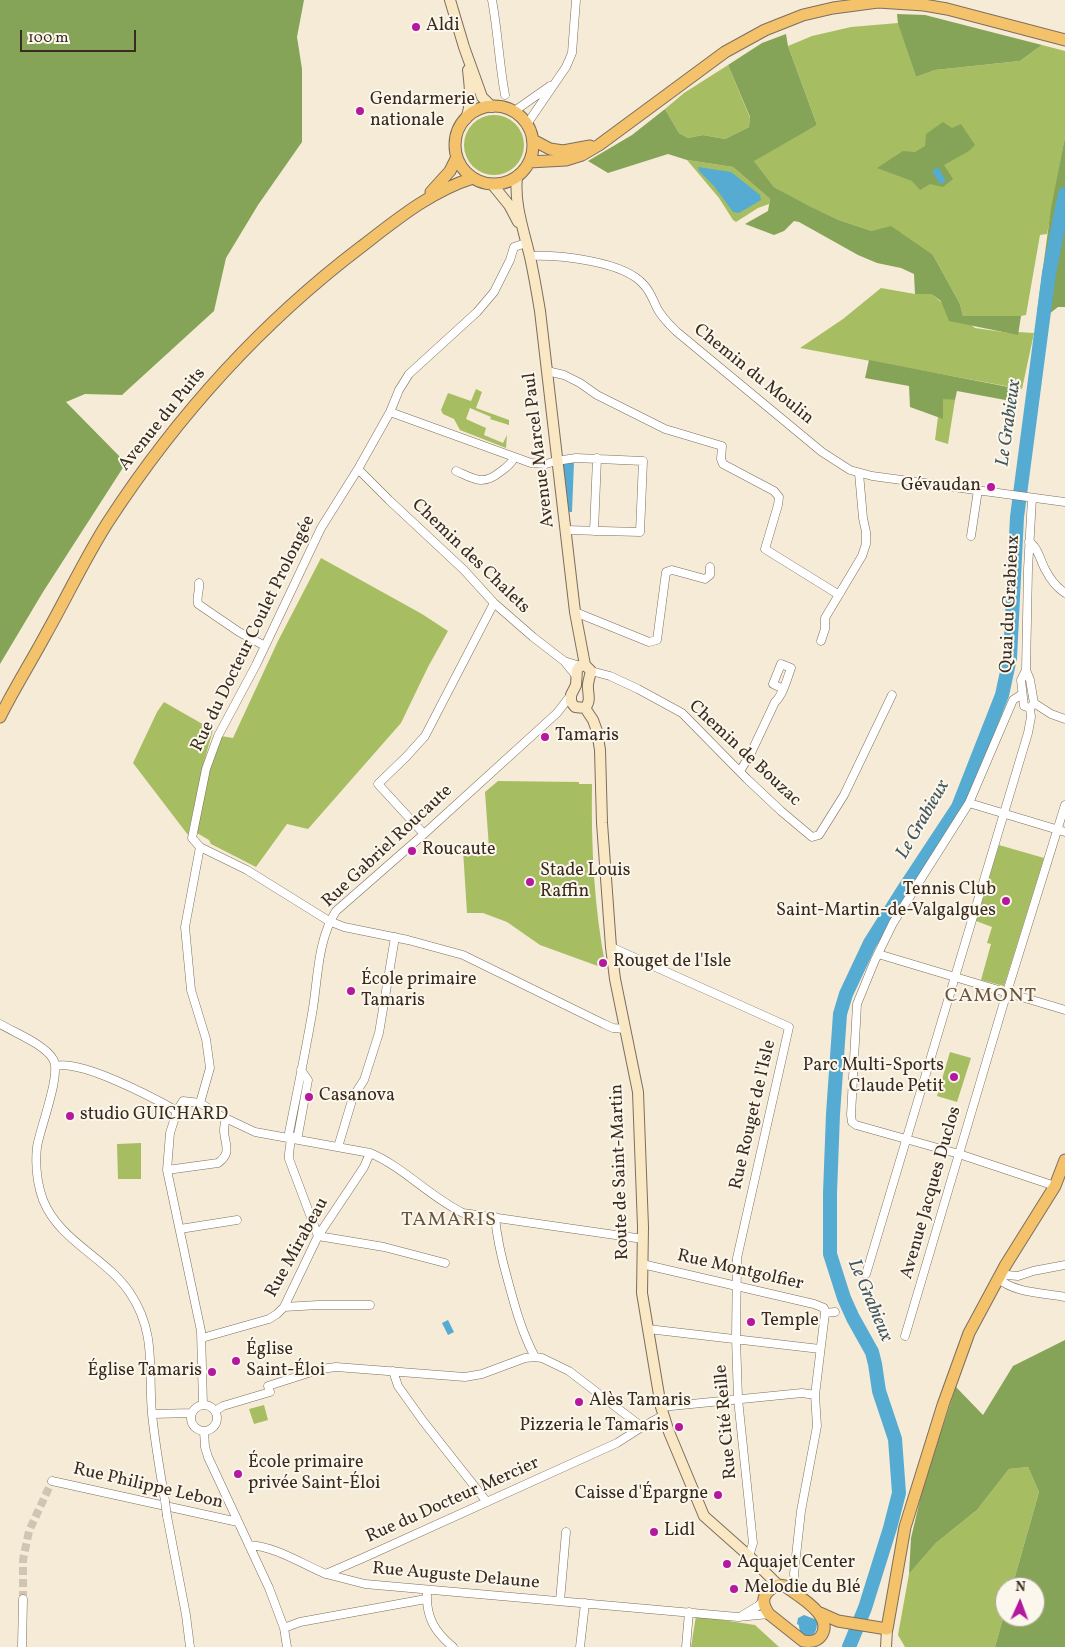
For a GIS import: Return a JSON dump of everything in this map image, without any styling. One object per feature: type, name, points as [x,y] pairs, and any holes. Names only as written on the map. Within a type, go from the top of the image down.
[{"type":"main road","points":[[450,0],[482,97],[492,107]]},
{"type":"main road","points":[[529,162],[566,160],[582,155],[599,145],[724,52],[773,27],[803,15],[833,8],[878,2],[924,5],[947,9],[1065,40]]},
{"type":"main road","points":[[464,47],[471,92],[466,119]]},
{"type":"main road","points":[[492,107],[513,112],[526,124],[533,140],[533,152],[529,162],[517,177],[509,181],[492,184],[473,178],[466,172],[457,157],[456,140],[461,125],[478,110],[492,107]]},
{"type":"main road","points":[[533,140],[550,149],[563,151],[599,145]]},
{"type":"main road","name":"Avenue du Puits","points":[[421,202],[450,172],[457,157]]},
{"type":"main road","name":"Avenue Marcel Paul","points":[[517,177],[516,189],[523,231],[530,256],[540,311],[556,460],[583,670]]},
{"type":"main road","name":"Avenue du Puits","points":[[0,717],[84,562],[159,448],[187,413],[275,318],[339,263],[421,202],[457,183],[473,178]]},
{"type":"main road","name":"Avenue Marcel Paul","points":[[492,184],[509,205],[523,231]]},
{"type":"main road","points":[[571,695],[583,670]]},
{"type":"main road","points":[[582,708],[590,699],[583,670]]},
{"type":"main road","name":"Route de Saint-Martin","points":[[571,695],[571,702],[582,708],[595,726],[600,750],[602,823],[611,947],[615,978],[636,1074],[638,1092],[642,1292],[662,1411],[704,1516],[716,1528],[750,1556],[777,1587],[797,1596],[820,1613],[838,1621],[887,1629]]},
{"type":"main road","points":[[886,1647],[887,1629],[905,1527],[943,1405],[970,1334],[998,1278],[1055,1186],[1065,1160]]},
{"type":"main road","points":[[777,1587],[764,1601],[765,1609],[804,1644],[820,1638],[838,1621]]},
{"type":"main road","points":[[820,1613],[824,1619],[820,1638]]},
{"type":"street","points":[[492,0],[499,63],[505,95]]},
{"type":"street","points":[[526,124],[566,67],[572,53],[575,38],[576,0]]},
{"type":"street","points":[[513,112],[556,82]]},
{"type":"street","name":"Rue du Docteur Coulet Prolongée","points":[[200,847],[192,838],[206,769],[218,736],[265,646],[321,528],[358,470],[409,374],[477,312],[494,292],[510,260],[514,247],[526,243]]},
{"type":"street","name":"Chemin du Moulin","points":[[530,256],[575,258],[613,268],[637,278],[645,286],[664,319],[677,332],[822,452],[838,463],[859,473],[1065,502]]},
{"type":"street","points":[[547,370],[564,375],[580,383],[597,396],[665,429],[722,446],[721,459],[723,464],[774,492],[779,497],[765,549],[836,593],[840,593]]},
{"type":"street","points":[[390,412],[531,463],[546,464],[556,460],[576,458],[643,461],[640,532],[565,530]]},
{"type":"street","points":[[456,471],[475,480],[485,481],[501,472],[512,463],[514,458]]},
{"type":"street","points":[[594,531],[597,458]]},
{"type":"street","name":"Chemin des Chalets","points":[[358,470],[464,570],[494,602],[533,637],[564,661],[583,670]]},
{"type":"street","points":[[821,641],[825,628],[825,618],[862,556],[866,544],[859,473]]},
{"type":"street","points":[[971,536],[978,490]]},
{"type":"street","name":"Quai du Grabieux","points":[[1029,706],[1022,694],[1021,680],[1026,670],[1030,497]]},
{"type":"street","points":[[1029,542],[1034,545],[1045,570],[1056,587],[1065,593]]},
{"type":"street","points":[[576,612],[649,642],[654,642],[658,640],[666,572],[672,570],[705,579],[710,575],[710,567]]},
{"type":"street","points":[[199,584],[200,591],[196,599],[198,604],[239,632],[265,646]]},
{"type":"street","points":[[424,834],[378,784],[425,736],[494,602]]},
{"type":"street","name":"Chemin de Bouzac","points":[[583,670],[610,676],[682,713],[781,811],[812,837],[819,835],[844,796],[892,695]]},
{"type":"street","points":[[866,1274],[1028,733],[1031,717],[1029,706],[1030,680],[1026,670]]},
{"type":"street","points":[[740,771],[750,756],[783,689]]},
{"type":"street","points":[[1022,694],[1013,700],[969,803],[900,912],[878,954],[857,1004],[852,1122],[856,1125],[959,1154],[1055,1186]]},
{"type":"street","name":"Rue Gabriel Roucaute","points":[[318,1236],[288,1152],[292,1139],[289,1133],[324,935],[329,921],[336,912],[557,713],[571,695]]},
{"type":"street","points":[[1008,713],[1018,707],[1029,706],[1065,719]]},
{"type":"street","points":[[557,713],[582,708]]},
{"type":"street","points":[[1031,717],[1051,714]]},
{"type":"street","points":[[969,803],[1061,831]]},
{"type":"street","name":"Avenue Jacques Duclos","points":[[905,1336],[1007,992],[1061,831],[1065,804]]},
{"type":"street","points":[[200,1103],[210,1068],[206,1040],[191,990],[184,926],[200,847],[247,870],[329,921],[344,928],[395,937],[463,955],[604,1024],[613,1028],[625,1029]]},
{"type":"street","points":[[338,1147],[353,1097],[364,1080],[379,1033],[395,937]]},
{"type":"street","name":"Rue Rouget de l'Isle","points":[[611,947],[790,1027],[737,1258],[736,1285]]},
{"type":"street","points":[[878,954],[1065,1010]]},
{"type":"street","points":[[0,1024],[41,1047],[54,1060],[56,1066],[56,1074],[37,1148],[37,1176],[43,1199],[54,1220],[74,1242],[113,1273],[127,1289],[144,1319],[150,1341],[152,1414],[167,1516],[190,1647]]},
{"type":"street","points":[[56,1066],[63,1064],[104,1076],[177,1111]]},
{"type":"street","points":[[203,1405],[202,1338],[168,1170],[170,1133],[177,1111],[183,1101],[200,1103],[255,1132],[370,1153],[387,1162],[442,1202],[463,1213],[642,1239]]},
{"type":"street","points":[[168,1170],[218,1163],[224,1158],[227,1150],[224,1130],[226,1118]]},
{"type":"street","name":"Rue Mirabeau","points":[[202,1338],[269,1318],[277,1314],[284,1307],[318,1236],[364,1167],[370,1153]]},
{"type":"street","points":[[494,1217],[497,1238],[516,1314],[535,1357]]},
{"type":"street","points":[[180,1229],[237,1220]]},
{"type":"street","points":[[318,1236],[384,1247],[445,1263]]},
{"type":"street","name":"Rue Montgolfier","points":[[642,1264],[820,1305],[824,1308],[825,1313]]},
{"type":"street","points":[[998,1278],[1008,1275],[1018,1276],[1065,1265]]},
{"type":"street","points":[[998,1278],[1016,1289],[1065,1297]]},
{"type":"street","name":"Rue Cité Reille","points":[[736,1285],[738,1399],[753,1543],[750,1556]]},
{"type":"street","points":[[284,1307],[370,1305]]},
{"type":"street","points":[[797,1596],[794,1574],[801,1511],[817,1426],[815,1394],[820,1349],[825,1313],[835,1312]]},
{"type":"street","points":[[648,1329],[820,1349]]},
{"type":"street","points":[[215,1411],[223,1406],[270,1392],[268,1386],[330,1367],[466,1377],[482,1374],[525,1358],[535,1357],[542,1358],[569,1371],[642,1427]]},
{"type":"street","points":[[393,1371],[398,1386],[418,1414],[487,1502]]},
{"type":"street","points":[[662,1411],[738,1399],[802,1393],[815,1394]]},
{"type":"street","points":[[208,1405],[215,1411],[217,1418],[212,1429],[204,1431],[195,1427],[192,1423],[192,1413],[198,1406],[208,1405]]},
{"type":"street","name":"Rue du Docteur Mercier","points":[[326,1574],[617,1443],[662,1411]]},
{"type":"street","points":[[152,1414],[192,1413]]},
{"type":"street","points":[[204,1431],[208,1457],[269,1588],[284,1628],[287,1647]]},
{"type":"street","name":"Rue Philippe Lebon","points":[[52,1481],[238,1522]]},
{"type":"street","points":[[560,1601],[566,1532]]},
{"type":"street","points":[[248,1545],[276,1550],[326,1574]]},
{"type":"street","name":"Rue Auguste Delaune","points":[[326,1574],[364,1584],[741,1616],[769,1614]]},
{"type":"street","points":[[777,1587],[794,1574]]},
{"type":"street","points":[[427,1589],[426,1599],[433,1626],[442,1638],[453,1647]]},
{"type":"street","points":[[22,1647],[23,1599]]},
{"type":"street","name":"Rue Auguste Delaune","points":[[284,1628],[300,1622],[426,1599]]},
{"type":"street","points":[[741,1616],[764,1601]]},
{"type":"street","points":[[580,1647],[585,1603]]},
{"type":"street","points":[[686,1647],[689,1612]]},
{"type":"green space","points":[[0,0],[304,0],[297,37],[302,69],[302,142],[258,205],[226,258],[214,311],[122,395],[85,394],[66,402],[126,463],[43,592],[0,664]]},
{"type":"green space","points":[[897,14],[925,15],[1042,45],[1020,61],[935,70],[916,77],[898,24]]},
{"type":"green space","points":[[898,23],[916,77],[935,70],[1020,61],[1042,45],[1065,51],[1065,137],[1047,234],[1040,235],[1026,315],[963,316],[960,304],[933,255],[839,220],[802,203],[774,187],[753,160],[817,125],[788,46],[812,36],[851,27]]},
{"type":"green space","points":[[786,34],[788,46],[817,125],[754,161],[774,187],[839,220],[872,231],[891,226],[933,255],[960,304],[963,316],[1021,316],[1018,335],[949,321],[941,301],[931,294],[915,294],[914,274],[901,268],[877,263],[858,255],[799,222],[794,221],[784,231],[774,235],[745,224],[768,211],[770,199],[733,167],[687,160],[668,154],[608,173],[588,161],[632,135],[665,109],[679,133],[688,138],[703,135],[725,139],[749,127],[750,117],[728,65],[762,43]]},
{"type":"green space","points":[[728,65],[750,118],[749,127],[725,139],[703,135],[688,138],[679,133],[665,109],[684,93]]},
{"type":"green space","points":[[488,115],[500,115],[511,120],[519,128],[524,139],[522,157],[511,170],[500,175],[488,175],[477,170],[469,162],[464,151],[464,139],[469,128],[477,120]]},
{"type":"green space","points":[[943,122],[952,128],[961,124],[975,145],[969,151],[944,165],[953,179],[943,187],[930,184],[920,190],[912,181],[877,168],[903,151],[915,152],[925,146],[926,134]]},
{"type":"green space","points":[[1065,137],[1065,307],[1058,307],[1049,314],[1037,313],[1051,208]]},
{"type":"green space","points":[[687,160],[733,167],[770,199],[769,204],[758,208],[736,222],[719,198]]},
{"type":"green space","points":[[881,288],[915,294],[931,294],[975,328],[1017,334],[1018,332],[1034,333],[1022,389],[800,348],[843,319]]},
{"type":"green space","points":[[869,360],[1019,389],[1016,402],[957,391],[955,400],[943,399],[943,419],[910,407],[909,386],[865,378]]},
{"type":"green space","points":[[476,389],[482,392],[476,408],[509,420],[509,425],[490,419],[491,417],[470,408],[466,419],[486,428],[484,435],[503,443],[507,435],[506,448],[460,430],[454,419],[443,414],[441,410],[448,393],[471,401]]},
{"type":"green space","points":[[943,398],[955,400],[948,444],[935,440],[938,417],[943,418]]},
{"type":"green space","points":[[321,558],[422,614],[448,631],[401,723],[308,829],[287,824],[256,867],[211,844],[209,840],[197,833],[210,768],[221,736],[233,738],[278,641]]},
{"type":"green space","points":[[164,702],[213,730],[202,769],[188,835],[133,763],[157,712]]},
{"type":"green space","name":"Stade Louis Raffin","points":[[498,781],[579,782],[579,784],[592,784],[594,877],[606,969],[540,945],[507,922],[483,913],[467,913],[463,850],[489,848],[485,792]]},
{"type":"green space","name":"Tennis Club Saint-Martin-de-Valgalgues","points":[[999,845],[1044,858],[1004,986],[981,980],[991,944],[987,943],[992,927],[976,921]]},
{"type":"green space","name":"Parc Multi-Sports Claude Petit","points":[[950,1052],[971,1058],[957,1102],[937,1096]]},
{"type":"green space","points":[[141,1143],[141,1179],[118,1179],[117,1144]]},
{"type":"green space","points":[[1065,1340],[1065,1647],[995,1647],[1001,1627],[1045,1627],[1045,1577],[1015,1577],[1039,1492],[1028,1467],[1009,1469],[977,1510],[936,1543],[909,1574],[911,1538],[924,1483],[956,1387],[983,1415],[1013,1366]]},
{"type":"green space","points":[[264,1405],[268,1420],[254,1424],[249,1409]]},
{"type":"green space","points":[[1028,1467],[1039,1492],[1015,1577],[995,1577],[995,1627],[1001,1627],[995,1647],[905,1647],[898,1635],[909,1574],[936,1543],[977,1510],[1009,1469]]},
{"type":"green space","points":[[696,1616],[755,1625],[779,1647],[691,1647]]},
{"type":"water","points":[[698,167],[731,172],[760,195],[761,200],[739,213],[733,212],[714,186],[699,171]]},
{"type":"water","points":[[938,167],[946,181],[940,184],[932,171]]},
{"type":"water","points":[[574,462],[572,512],[569,512],[563,463]]},
{"type":"water","points":[[448,1320],[454,1332],[448,1335],[442,1323]]},
{"type":"water","points":[[804,1615],[817,1620],[815,1632],[810,1637],[802,1634],[797,1624],[798,1618]]},
{"type":"waterway","name":"Le Grabieux","points":[[849,1647],[865,1608],[899,1493],[895,1439],[879,1391],[872,1352],[844,1298],[830,1254],[833,1114],[840,1014],[846,994],[870,943],[958,807],[1002,695],[1010,658],[1017,517],[1049,273],[1065,194]]},
{"type":"tunnel","points":[[23,1599],[23,1560],[29,1531],[52,1481]]},
{"type":"place","name":"Aldi","points":[[416,27]]},
{"type":"place","name":"Gendarmerie nationale","points":[[360,111]]},
{"type":"place","name":"Gévaudan","points":[[991,487]]},
{"type":"place","name":"Tamaris","points":[[545,737]]},
{"type":"place","name":"Roucaute","points":[[412,851]]},
{"type":"place","name":"Stade Louis Raffin","points":[[530,882]]},
{"type":"place","name":"Tennis Club Saint-Martin-de-Valgalgues","points":[[1006,901]]},
{"type":"place","name":"Rouget de l'Isle","points":[[603,963]]},
{"type":"place","name":"École primaire Tamaris","points":[[351,991]]},
{"type":"place","name":"Parc Multi-Sports Claude Petit","points":[[954,1077]]},
{"type":"place","name":"Casanova","points":[[309,1097]]},
{"type":"place","name":"studio GUICHARD","points":[[70,1116]]},
{"type":"place","name":"Temple","points":[[751,1322]]},
{"type":"place","name":"Église Saint-Éloi","points":[[236,1361]]},
{"type":"place","name":"Église Tamaris","points":[[212,1372]]},
{"type":"place","name":"Alès Tamaris","points":[[579,1402]]},
{"type":"place","name":"Pizzeria le Tamaris","points":[[679,1427]]},
{"type":"place","name":"École primaire privée Saint-Éloi","points":[[238,1474]]},
{"type":"place","name":"Caisse d'Épargne","points":[[718,1495]]},
{"type":"place","name":"Lidl","points":[[654,1532]]},
{"type":"place","name":"Aquajet Center","points":[[727,1564]]},
{"type":"place","name":"Melodie du Blé","points":[[734,1589]]},
{"type":"district","name":"CAMONT","points":[[991,997]]},
{"type":"district","name":"TAMARIS","points":[[449,1221]]}]
